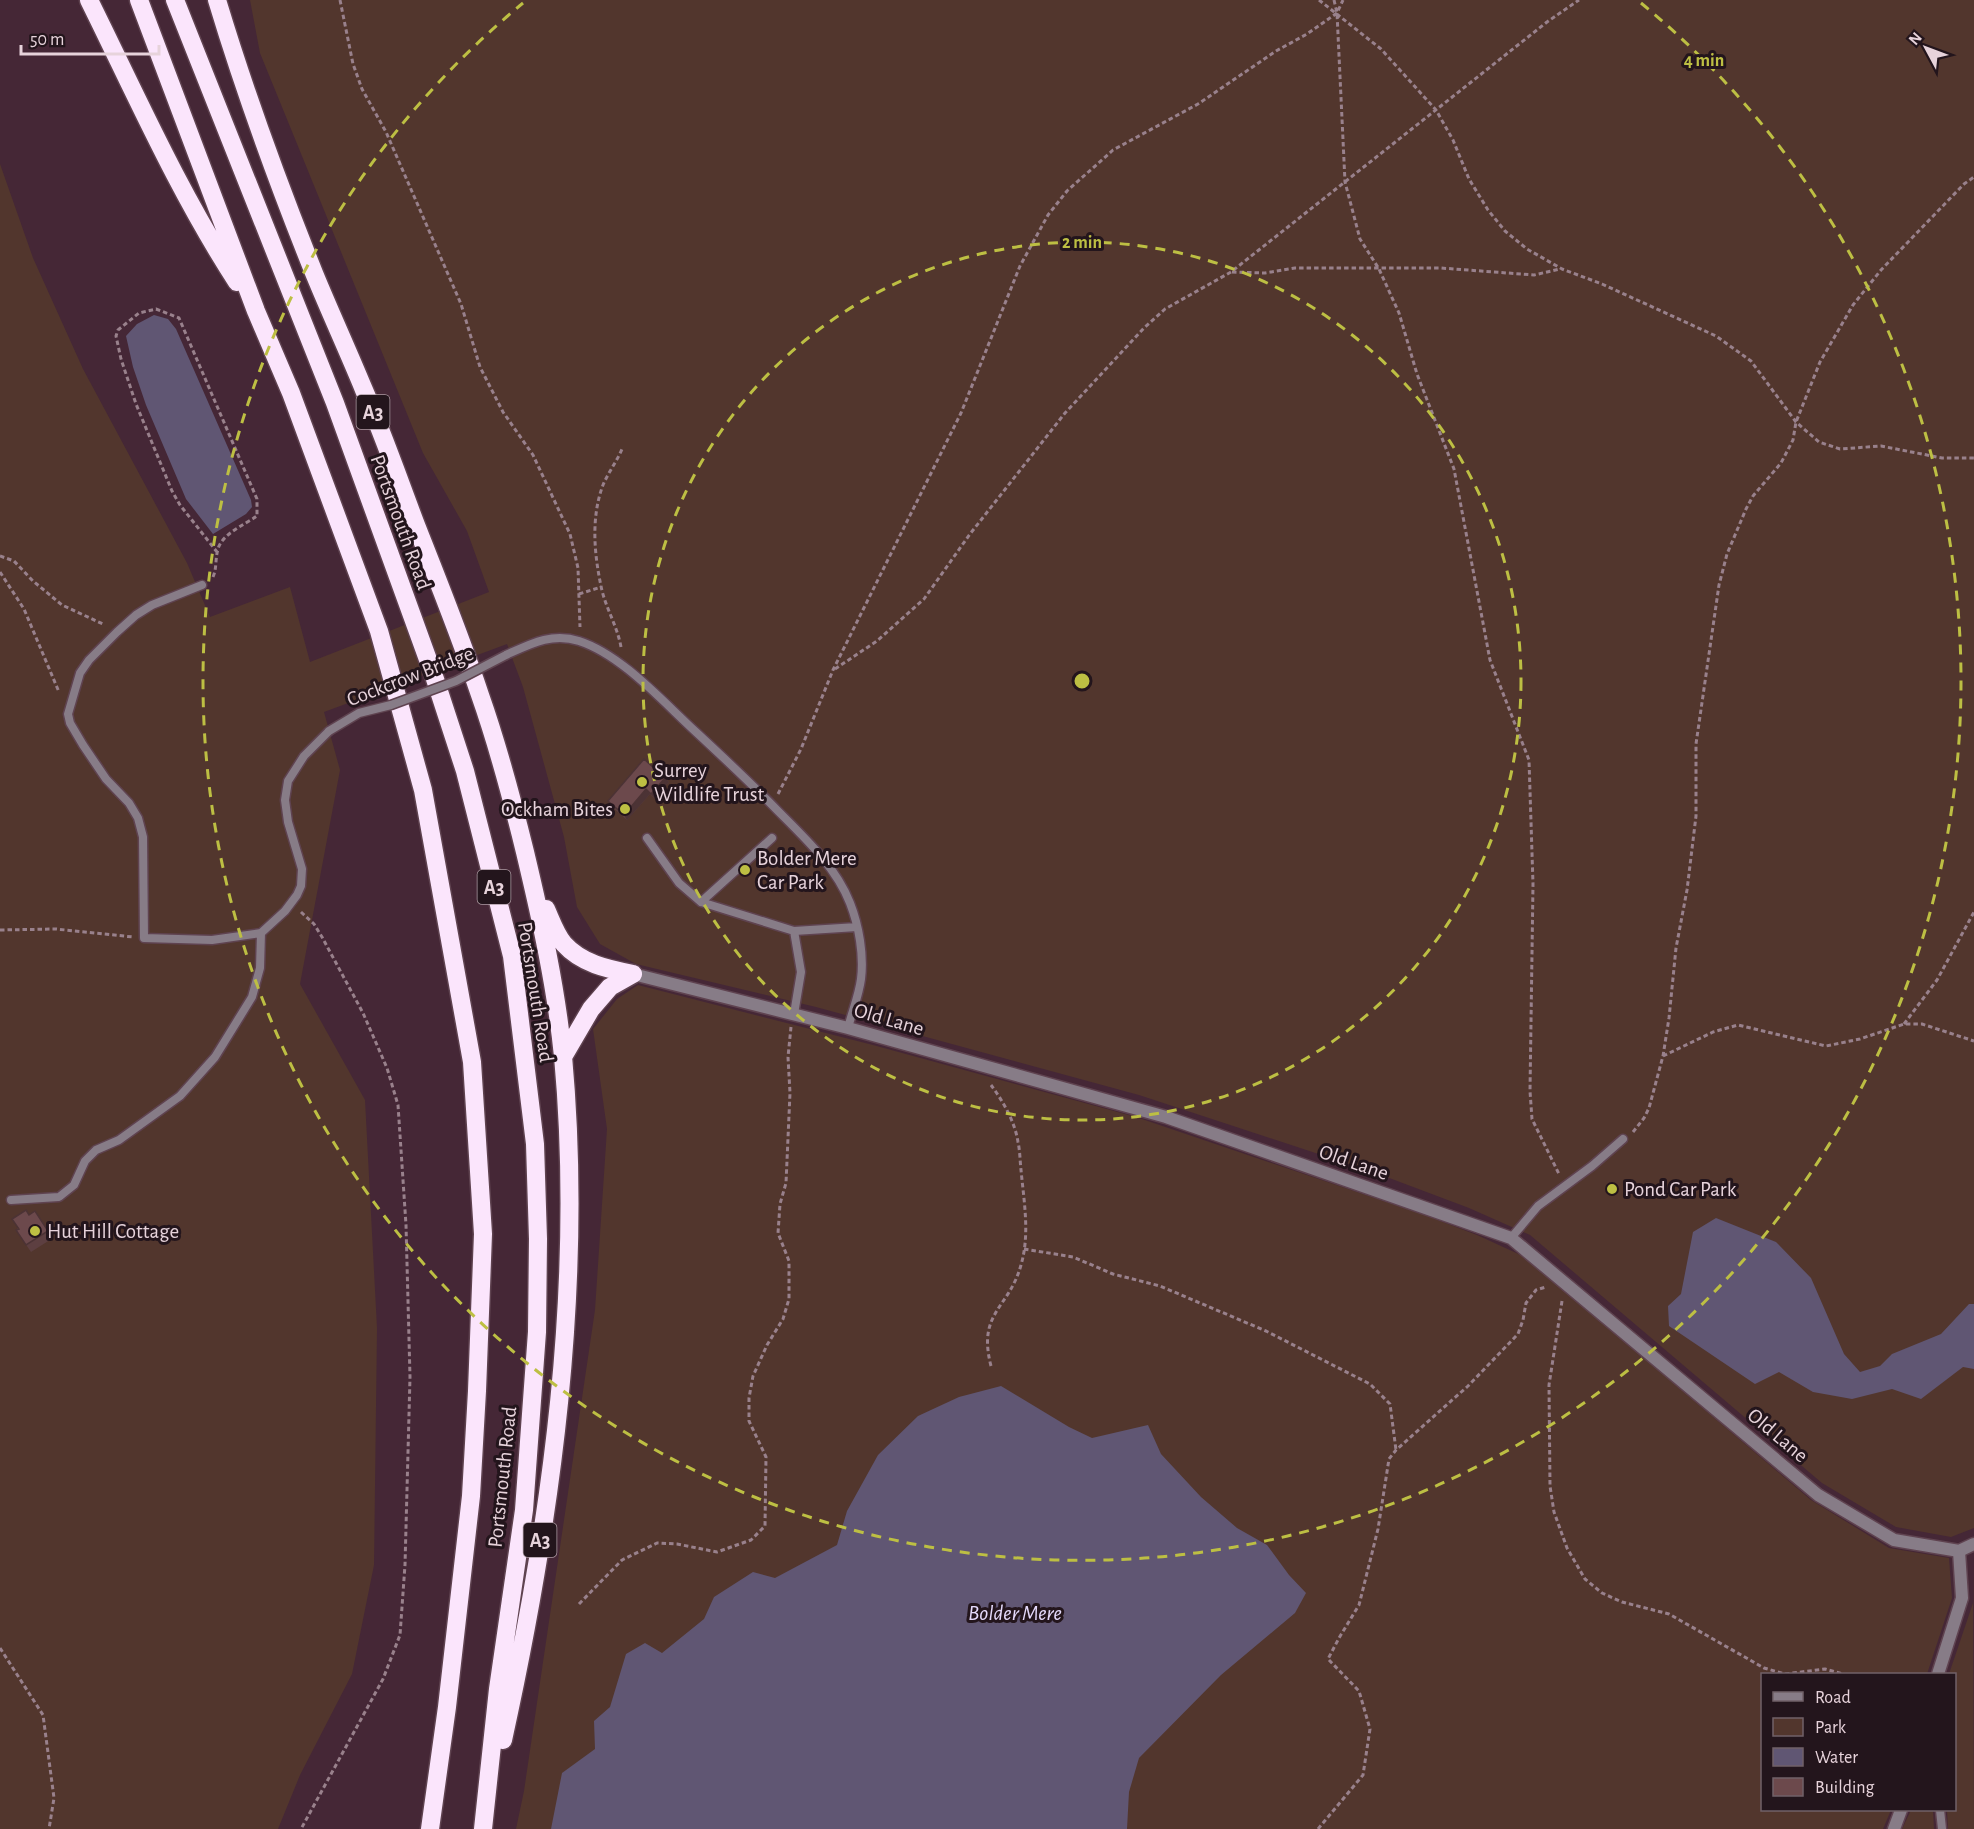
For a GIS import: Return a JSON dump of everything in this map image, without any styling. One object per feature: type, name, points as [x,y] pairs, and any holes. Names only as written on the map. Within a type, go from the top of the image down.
[{"type":"highway","points":[[89,0],[177,180],[212,243],[256,311]]},
{"type":"highway","name":"Portsmouth Road","points":[[139,0],[256,311],[291,393],[379,631],[423,790],[472,1062],[483,1234],[477,1403],[471,1496],[447,1707],[430,1829]]},
{"type":"highway","name":"Portsmouth Road","points":[[175,0],[335,403],[435,679],[465,771],[512,956],[535,1144],[538,1239],[537,1332],[524,1510],[498,1689],[484,1826]]},
{"type":"highway","name":"A3","points":[[217,0],[241,81],[273,166],[315,274],[366,393],[470,666],[502,766],[533,884],[546,943],[563,1057],[568,1135],[570,1252],[558,1413],[520,1663],[484,1826]]},
{"type":"highway","name":"A3","points":[[533,884],[563,943],[583,959],[604,968],[633,974]]},
{"type":"highway","points":[[563,1057],[591,1009],[610,987],[633,974]]},
{"type":"street","name":"Old Lane","points":[[633,974],[848,1028],[1166,1117],[1511,1238],[1818,1495],[1894,1540],[1959,1551]]},
{"type":"street","points":[[1938,1673],[1962,1598],[1959,1551],[1974,1544]]},
{"type":"street","points":[[1894,1829],[1900,1811]]},
{"type":"lane","points":[[202,585],[152,605],[136,615],[89,660],[80,673],[68,714],[70,723],[106,779],[129,803],[138,818],[143,837],[144,938],[212,940],[261,933],[291,903]]},
{"type":"lane","name":"Cockcrow Bridge","points":[[291,903],[300,885],[302,869],[288,822],[285,800],[288,781],[304,756],[329,731],[359,714],[456,681],[506,655],[552,637],[579,640]]},
{"type":"lane","points":[[579,640],[598,649],[624,668],[740,771],[806,838],[835,875],[847,896],[861,946],[861,979],[848,1028]]},
{"type":"lane","points":[[647,838],[679,883],[700,902],[794,931],[857,927]]},
{"type":"lane","points":[[700,902],[772,838]]},
{"type":"lane","points":[[794,931],[801,972],[794,1014]]},
{"type":"lane","points":[[11,1200],[59,1197],[74,1185],[85,1161],[96,1150],[119,1140],[180,1096],[215,1057],[252,997],[260,968],[261,933]]},
{"type":"lane","points":[[1511,1238],[1538,1206],[1623,1139]]},
{"type":"lane","points":[[1940,1811],[1942,1829]]},
{"type":"path","points":[[339,0],[353,64],[362,89],[386,132],[461,304],[480,367],[503,412],[533,455],[570,534],[578,568],[579,640]]},
{"type":"path","points":[[1319,0],[1381,49],[1436,110],[1453,140],[1469,179],[1488,210],[1504,231],[1527,249],[1562,269],[1602,284],[1716,336],[1751,361],[1796,422],[1819,442],[1840,449],[1881,446],[1942,458],[1974,458]]},
{"type":"path","points":[[1334,0],[1337,13],[1345,182],[1360,239],[1379,269],[1399,313],[1417,374],[1454,469],[1490,660],[1529,760],[1533,884],[1530,1091],[1532,1119],[1566,1186]]},
{"type":"path","points":[[772,804],[801,749],[833,670],[960,413],[1020,266],[1048,215],[1066,191],[1113,150],[1198,104],[1337,13],[1343,0]]},
{"type":"path","points":[[833,670],[877,641],[924,599],[970,534],[1065,413],[1144,328],[1165,309],[1231,272],[1547,22],[1579,0]]},
{"type":"path","points":[[1623,1139],[1634,1131],[1649,1108],[1663,1056],[1676,948],[1687,890],[1696,816],[1696,744],[1719,585],[1727,554],[1753,496],[1780,463],[1793,440],[1796,422],[1820,362],[1853,305],[1881,270],[1964,184],[1974,177]]},
{"type":"path","points":[[1231,272],[1265,273],[1295,268],[1441,268],[1534,275],[1562,269]]},
{"type":"path","points":[[202,585],[214,576],[220,542],[257,516],[257,499],[178,318],[156,309],[139,313],[118,330],[116,336],[136,404],[180,506],[217,552]]},
{"type":"path","points":[[622,448],[603,485],[595,518],[595,547],[601,587],[620,638],[624,668]]},
{"type":"path","points":[[0,556],[14,561],[33,581],[62,605],[117,632]]},
{"type":"path","points":[[0,572],[24,609],[68,714]]},
{"type":"path","points":[[579,594],[601,587]]},
{"type":"path","points":[[291,903],[314,924],[363,1013],[387,1068],[398,1105],[410,1332],[405,1565],[400,1635],[383,1679],[301,1829]]},
{"type":"path","points":[[1904,1024],[1937,980],[1974,912]]},
{"type":"path","points":[[0,930],[56,929],[144,938]]},
{"type":"path","points":[[579,1604],[622,1560],[657,1543],[677,1544],[717,1552],[751,1540],[765,1526],[766,1457],[749,1421],[748,1398],[753,1376],[767,1345],[783,1319],[789,1299],[789,1261],[778,1233],[780,1204],[786,1183],[790,1093],[789,1037],[794,1014]]},
{"type":"path","points":[[1663,1056],[1713,1032],[1738,1024],[1826,1046],[1860,1039],[1904,1024],[1922,1024],[1974,1041]]},
{"type":"path","points":[[977,1064],[997,1093],[1018,1141],[1025,1205],[1022,1265],[1014,1284],[988,1326],[986,1347],[991,1366]]},
{"type":"path","points":[[1024,1249],[1073,1257],[1113,1274],[1160,1286],[1266,1331],[1370,1384],[1390,1404],[1396,1450]]},
{"type":"path","points":[[1570,1286],[1562,1300],[1549,1385],[1550,1486],[1554,1512],[1567,1548],[1585,1579],[1602,1593],[1622,1602],[1670,1614],[1764,1668],[1782,1673]]},
{"type":"path","points":[[1318,1829],[1363,1774],[1370,1729],[1359,1691],[1328,1659],[1359,1605],[1378,1529],[1389,1459],[1396,1450],[1468,1386],[1518,1334],[1526,1303],[1536,1290],[1546,1287],[1554,1293]]},
{"type":"path","points":[[0,1648],[43,1715],[54,1798],[49,1829]]},
{"type":"path","points":[[1795,1673],[1825,1670],[1838,1673]]},
{"type":"green space","points":[[250,0],[1974,0],[1974,1528],[1951,1537],[1896,1527],[1822,1483],[1530,1235],[1469,1208],[1376,1173],[1139,1095],[816,1007],[636,964],[600,944],[577,907],[564,837],[523,687],[507,644],[324,712],[340,770],[300,984],[365,1100],[377,1328],[374,1565],[352,1674],[300,1775],[278,1829],[0,1829],[0,164],[33,258],[83,369],[187,563],[210,617],[290,587],[310,662],[489,592],[467,531],[423,453],[260,53]]},
{"type":"green space","points":[[638,985],[873,1045],[1136,1117],[1422,1214],[1477,1235],[1525,1257],[1811,1500],[1889,1548],[1949,1558],[1952,1598],[1927,1673],[1761,1673],[1761,1811],[1891,1811],[1883,1829],[516,1829],[524,1791],[595,1310],[607,1129],[593,1029],[617,999]]},
{"type":"green space","points":[[1973,1557],[1974,1829],[1948,1829],[1947,1811],[1956,1811],[1956,1673],[1949,1673],[1973,1603]]},
{"type":"green space","points":[[1911,1811],[1933,1811],[1934,1829],[1902,1829]]},
{"type":"water","points":[[154,315],[168,319],[176,329],[251,500],[252,507],[246,514],[213,534],[186,499],[146,405],[133,367],[126,336],[137,324]]},
{"type":"water","points":[[1716,1218],[1776,1242],[1811,1278],[1844,1354],[1860,1372],[1880,1366],[1892,1354],[1941,1334],[1969,1304],[1974,1304],[1974,1369],[1963,1367],[1921,1399],[1892,1389],[1852,1399],[1813,1392],[1779,1372],[1755,1384],[1669,1326],[1668,1306],[1681,1294],[1693,1232]]},
{"type":"water","name":"Bolder Mere","points":[[1001,1386],[1069,1427],[1092,1438],[1148,1425],[1161,1454],[1201,1497],[1237,1528],[1267,1545],[1289,1575],[1306,1593],[1295,1613],[1221,1675],[1139,1758],[1129,1792],[1127,1829],[551,1829],[562,1773],[595,1749],[594,1721],[610,1707],[626,1654],[645,1643],[662,1653],[704,1619],[714,1597],[753,1572],[775,1578],[837,1545],[847,1511],[878,1455],[918,1416],[959,1397]]},
{"type":"building","points":[[644,759],[665,778],[651,794],[646,789],[624,815],[608,801]]},
{"type":"building","name":"Hut Hill Cottage","points":[[26,1210],[29,1215],[35,1211],[48,1231],[26,1245],[12,1219]]},
{"type":"place","name":"Surrey Wildlife Trust","points":[[642,782]]},
{"type":"place","name":"Ockham Bites","points":[[625,809]]},
{"type":"place","name":"Bolder Mere Car Park","points":[[745,870]]},
{"type":"place","name":"Pond Car Park","points":[[1612,1189]]},
{"type":"place","name":"Hut Hill Cottage","points":[[35,1231]]}]
